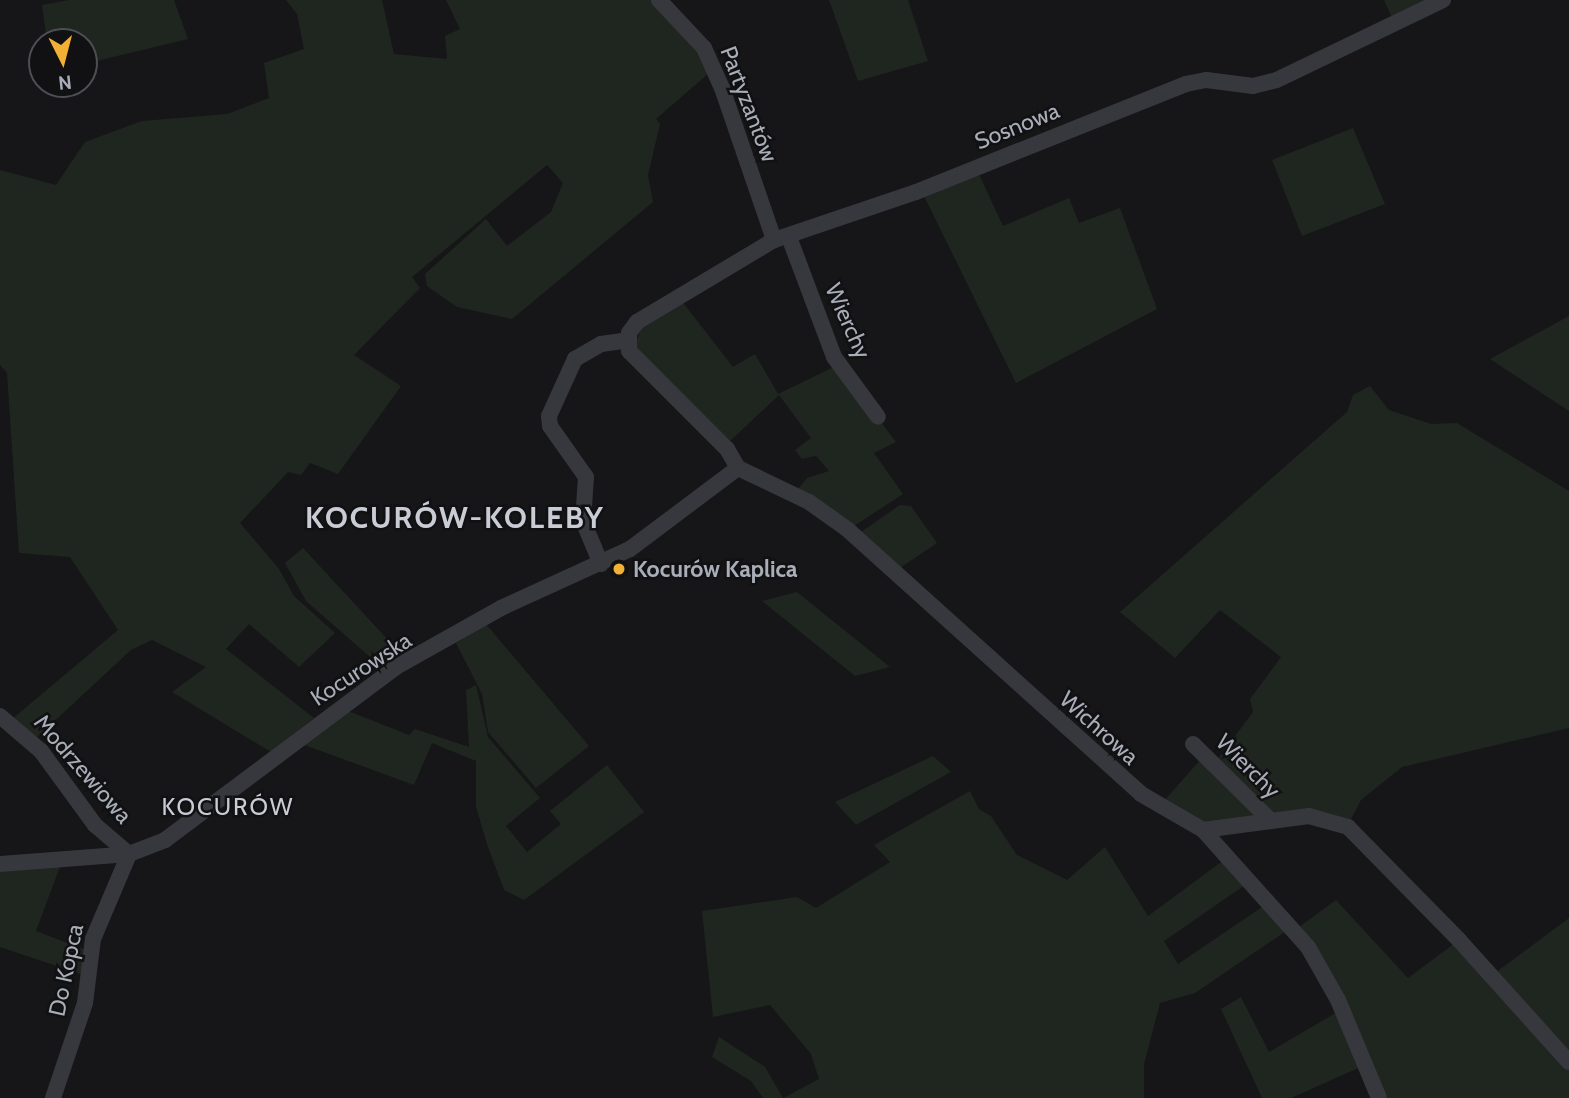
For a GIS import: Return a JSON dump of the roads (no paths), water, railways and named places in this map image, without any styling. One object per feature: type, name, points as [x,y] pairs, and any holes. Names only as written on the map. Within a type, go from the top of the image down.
[{"type":"street","name":"Partyzantów","points":[[659,0],[704,48],[781,238]]},
{"type":"street","name":"Sosnowa","points":[[628,340],[632,328],[643,317],[781,238],[915,192],[1186,83],[1206,80],[1253,86],[1277,80],[1443,0]]},
{"type":"street","name":"Wierchy","points":[[781,238],[834,357],[878,417]]},
{"type":"street","name":"Wichrowa","points":[[628,340],[632,357],[727,449],[738,468],[809,502],[847,529],[1103,764],[1141,794],[1203,830],[1308,947],[1338,1000],[1379,1098]]},
{"type":"street","points":[[601,564],[583,521],[586,477],[550,426],[549,416],[575,359],[601,344],[628,340]]},
{"type":"street","name":"Kocurowska","points":[[0,864],[129,855],[184,830],[396,667],[501,608],[601,564],[640,543],[738,468]]},
{"type":"street","name":"Modrzewiowa","points":[[0,716],[41,751],[95,825],[129,855]]},
{"type":"street","name":"Wierchy","points":[[1193,744],[1271,821]]},
{"type":"street","points":[[1203,830],[1310,816],[1348,827],[1444,923],[1569,1062]]},
{"type":"street","name":"Do Kopca","points":[[54,1098],[85,1003],[93,939],[129,855]]},
{"type":"place","name":"Kocurów Kaplica","points":[[619,569]]},
{"type":"district","name":"KOCURÓW-KOLEBY","points":[[455,518]]},
{"type":"district","name":"KOCURÓW","points":[[228,807]]}]
